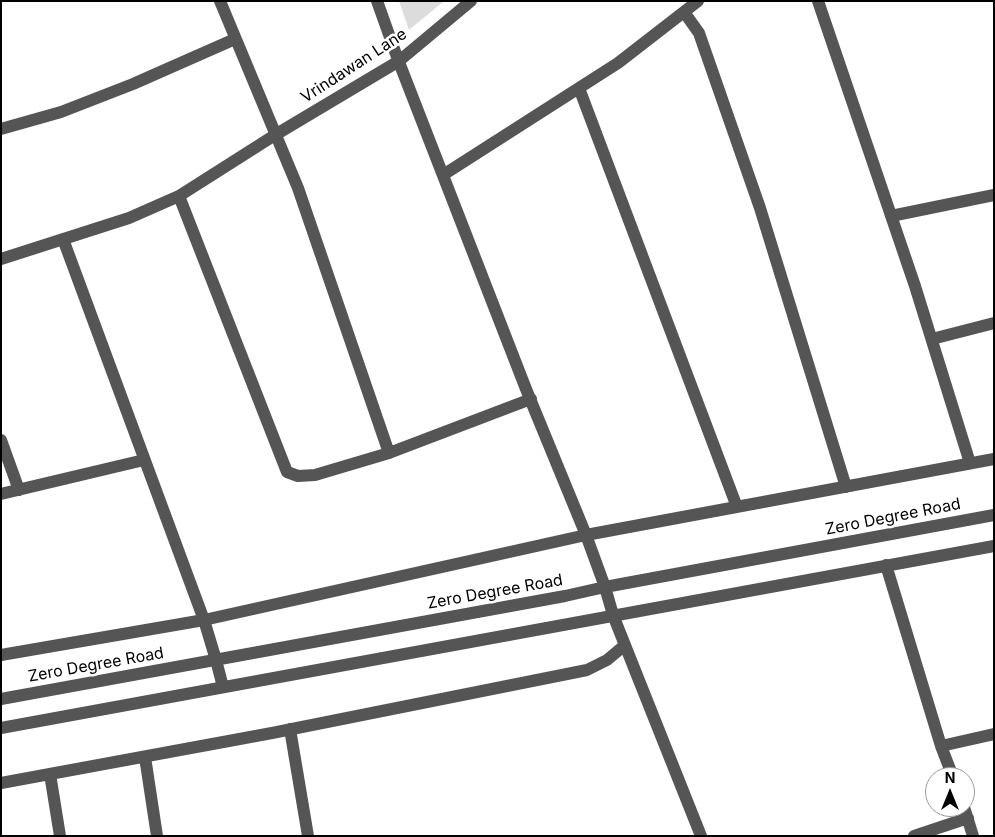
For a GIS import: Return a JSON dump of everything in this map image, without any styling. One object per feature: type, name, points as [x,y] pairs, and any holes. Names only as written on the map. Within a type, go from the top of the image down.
[{"type":"street","points":[[220,1],[298,188],[389,453]]},
{"type":"street","points":[[377,1],[398,61],[586,535],[613,615],[701,836]]},
{"type":"street","name":"Vrindawan Lane","points":[[1,259],[129,218],[179,196],[398,61],[471,1]]},
{"type":"street","points":[[443,175],[618,63],[698,1]]},
{"type":"street","points":[[818,1],[932,339],[970,463]]},
{"type":"street","points":[[684,12],[699,33],[760,208],[846,487]]},
{"type":"street","points":[[1,129],[60,112],[132,84],[235,39]]},
{"type":"street","points":[[579,88],[737,507]]},
{"type":"street","points":[[891,216],[994,195]]},
{"type":"street","points":[[179,196],[287,472],[298,476],[315,475],[389,453],[531,400]]},
{"type":"street","points":[[63,239],[204,620],[223,687]]},
{"type":"street","points":[[932,339],[994,323]]},
{"type":"street","points":[[1,440],[19,490]]},
{"type":"street","points":[[1,655],[204,620],[586,535],[994,459]]},
{"type":"street","points":[[1,494],[144,460]]},
{"type":"street","name":"Zero Degree Road","points":[[1,699],[994,515]]},
{"type":"street","points":[[1,728],[994,546]]},
{"type":"street","points":[[886,565],[949,767]]},
{"type":"street","points":[[1,783],[290,729],[587,670],[607,660],[625,645]]},
{"type":"street","points":[[290,729],[308,836]]},
{"type":"street","points":[[941,746],[994,734]]},
{"type":"street","points":[[145,756],[157,836]]},
{"type":"street","points":[[50,774],[60,836]]},
{"type":"street","points":[[914,836],[955,817]]},
{"type":"street","points":[[968,817],[974,836]]},
{"type":"shaded area","points":[[399,1],[444,1],[409,30]]}]
